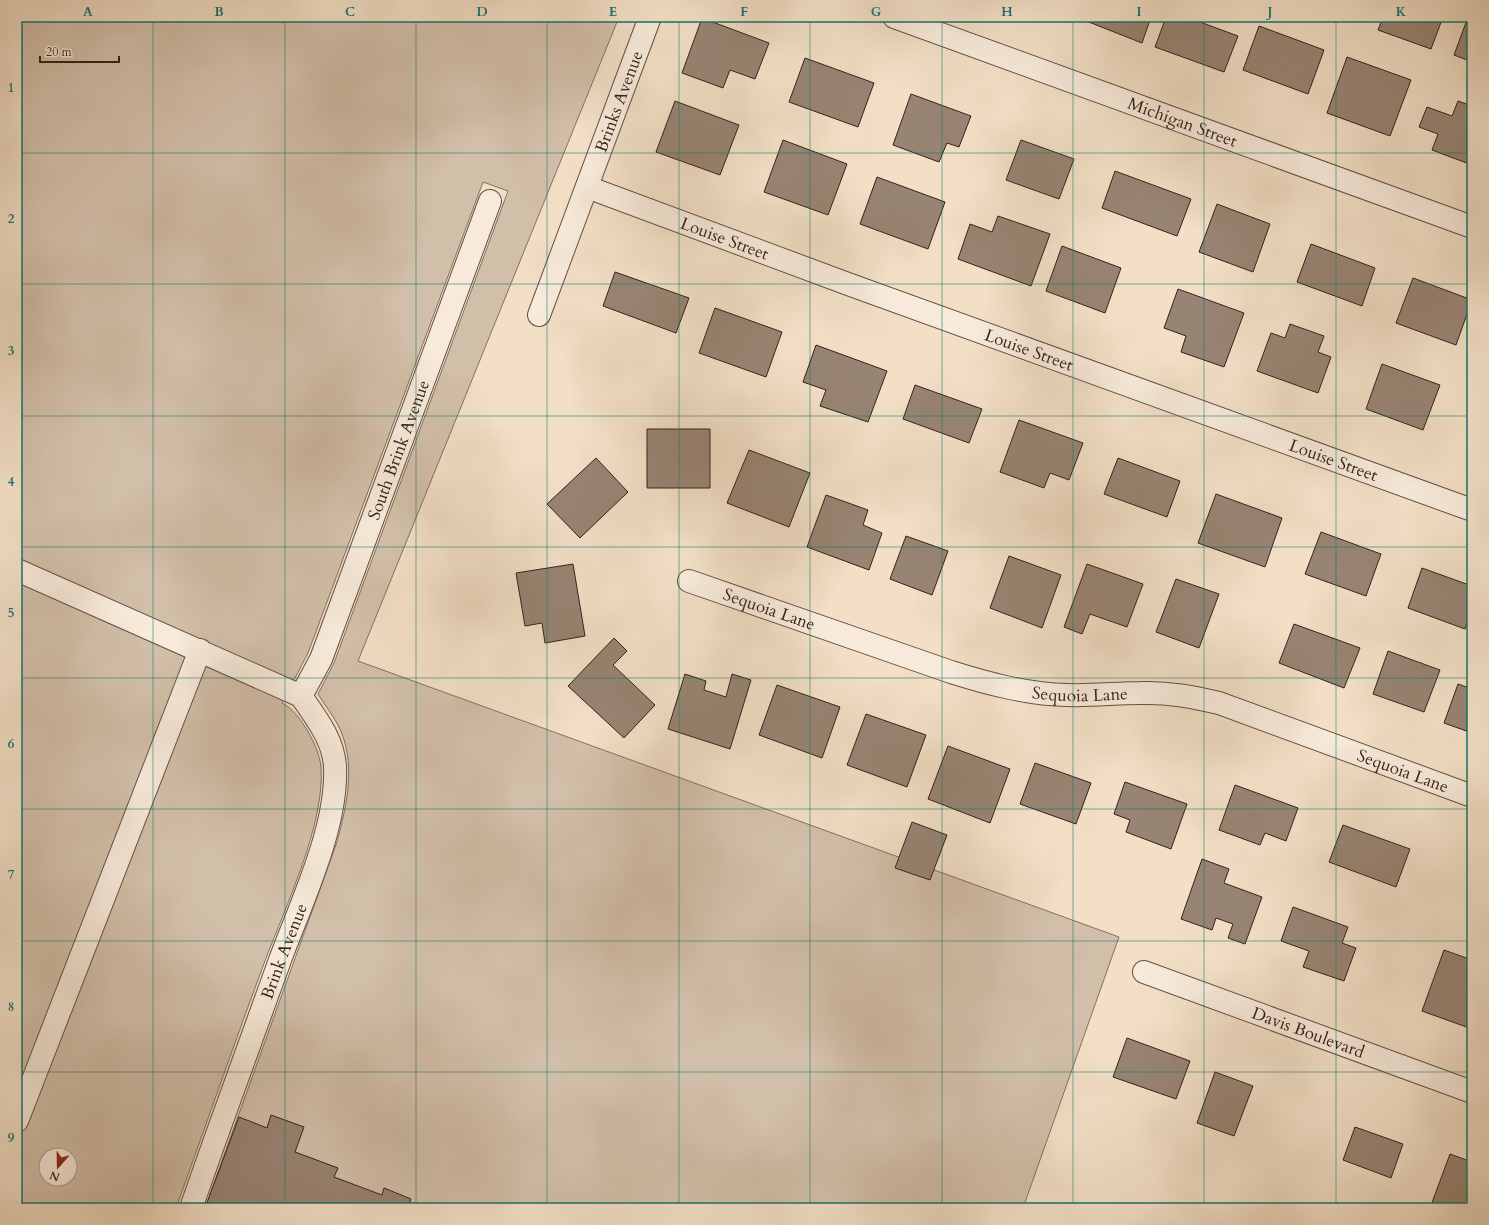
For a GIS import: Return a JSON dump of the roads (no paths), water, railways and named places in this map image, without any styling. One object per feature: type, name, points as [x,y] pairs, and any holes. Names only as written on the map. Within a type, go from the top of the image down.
[{"type":"street","name":"Brinks Avenue","points":[[587,187],[650,17]]},
{"type":"street","name":"Michigan Street","points":[[894,17],[1472,227]]},
{"type":"street","points":[[539,315],[587,187]]},
{"type":"street","name":"Louise Street","points":[[587,187],[848,284],[1472,510]]},
{"type":"street","name":"South Brink Avenue","points":[[301,696],[321,659],[490,201]]},
{"type":"street","points":[[17,570],[301,696]]},
{"type":"street","name":"Sequoia Lane","points":[[689,581],[951,672],[994,685],[1031,692],[1068,695],[1170,693],[1192,696],[1219,703],[1472,796]]},
{"type":"street","points":[[17,1121],[200,650]]},
{"type":"street","name":"Brink Avenue","points":[[191,1208],[240,1067],[314,870],[332,806],[335,765],[332,747],[325,732],[301,696]]},
{"type":"street","name":"Davis Boulevard","points":[[1144,972],[1472,1092]]}]
